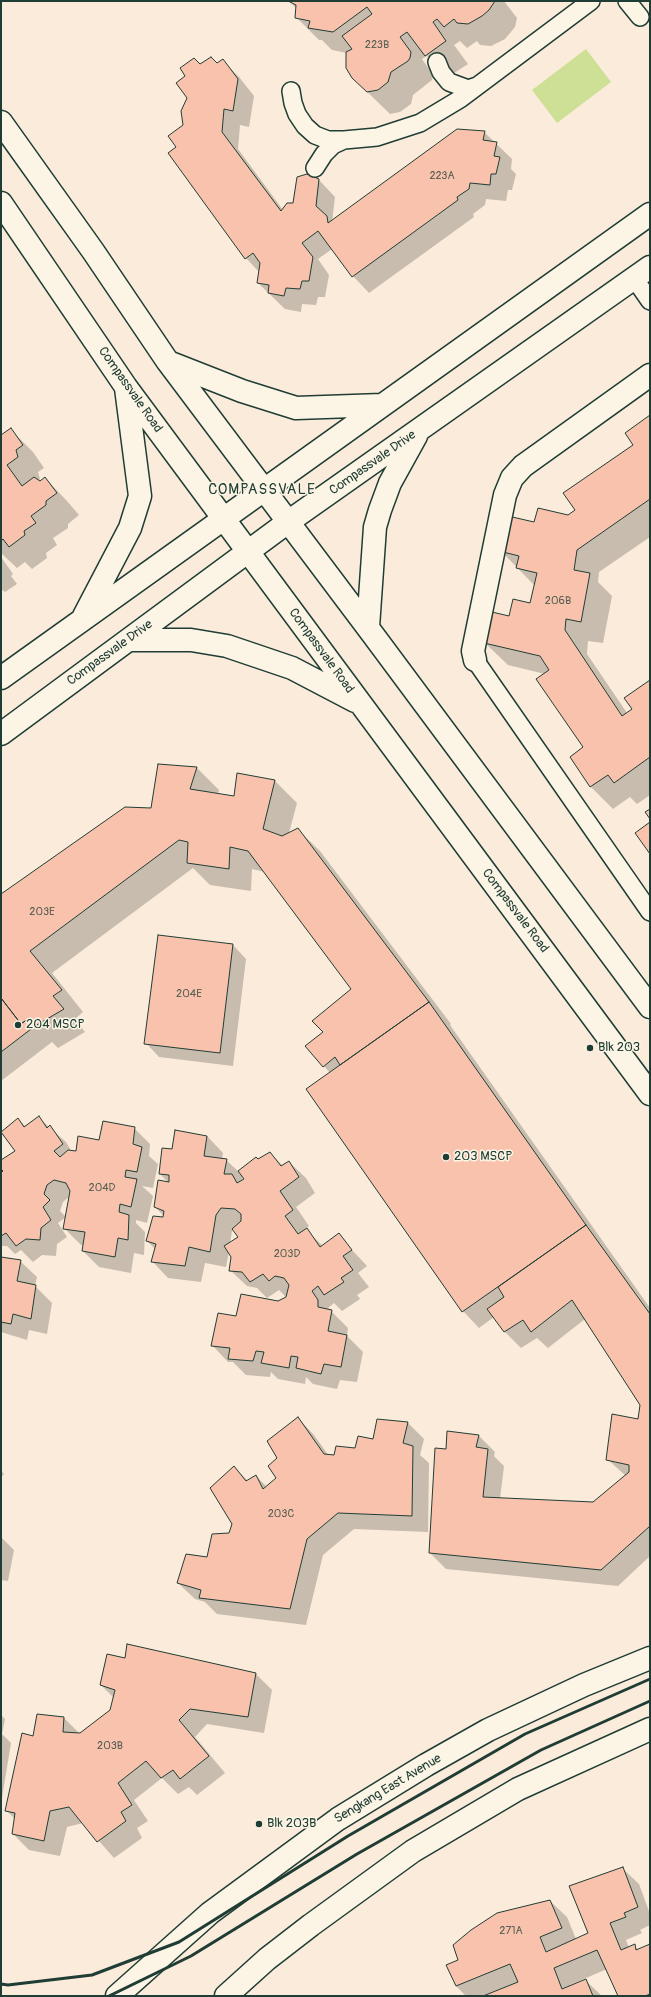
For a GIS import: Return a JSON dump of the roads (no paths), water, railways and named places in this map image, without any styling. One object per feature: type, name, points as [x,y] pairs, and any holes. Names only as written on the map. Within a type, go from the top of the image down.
[{"type":"street","points":[[1,122],[93,251],[168,362],[263,490],[368,627],[650,1008]]},
{"type":"street","name":"Compassvale Road","points":[[1,203],[126,387],[650,1094]]},
{"type":"street","points":[[1,678],[650,214]]},
{"type":"street","name":"Compassvale Drive","points":[[1,734],[288,522],[418,432],[642,272]]},
{"type":"street","points":[[168,362],[242,391],[296,408],[382,405]]},
{"type":"street","points":[[475,660],[473,651],[505,495],[512,478],[523,466],[650,375]]},
{"type":"street","points":[[82,620],[130,528],[140,496],[126,387]]},
{"type":"street","points":[[368,627],[375,527],[390,484],[418,432]]},
{"type":"street","points":[[129,640],[191,640],[227,646],[292,668],[360,704]]},
{"type":"street","name":"Sengkang East Avenue","points":[[116,1996],[210,1913],[338,1819],[426,1765],[488,1730],[584,1685],[650,1658]]},
{"type":"street","points":[[226,1996],[267,1959],[413,1851],[518,1789],[650,1728]]},
{"type":"lane","points":[[291,91],[297,114],[305,126],[315,135],[328,140],[378,137],[420,123],[460,99],[591,1]]},
{"type":"lane","points":[[627,1],[640,17]]},
{"type":"lane","points":[[437,62],[441,72],[449,82],[468,89],[477,86]]},
{"type":"lane","points":[[315,168],[324,154],[333,145],[344,140]]},
{"type":"lane","points":[[642,272],[650,301]]},
{"type":"lane","points":[[475,660],[650,912]]},
{"type":"railway","points":[[1,1984],[8,1985],[92,1975],[179,1942],[348,1836],[525,1734],[650,1679]]},
{"type":"railway","points":[[109,1996],[191,1956],[357,1854],[541,1750],[650,1701]]},
{"type":"place","name":"204 MSCP","points":[[18,1025]]},
{"type":"place","name":"Blk 203","points":[[590,1048]]},
{"type":"place","name":"203 MSCP","points":[[446,1157]]},
{"type":"place","name":"Blk 203B","points":[[259,1824]]},
{"type":"district","name":"COMPASSVALE","points":[[262,490]]}]
